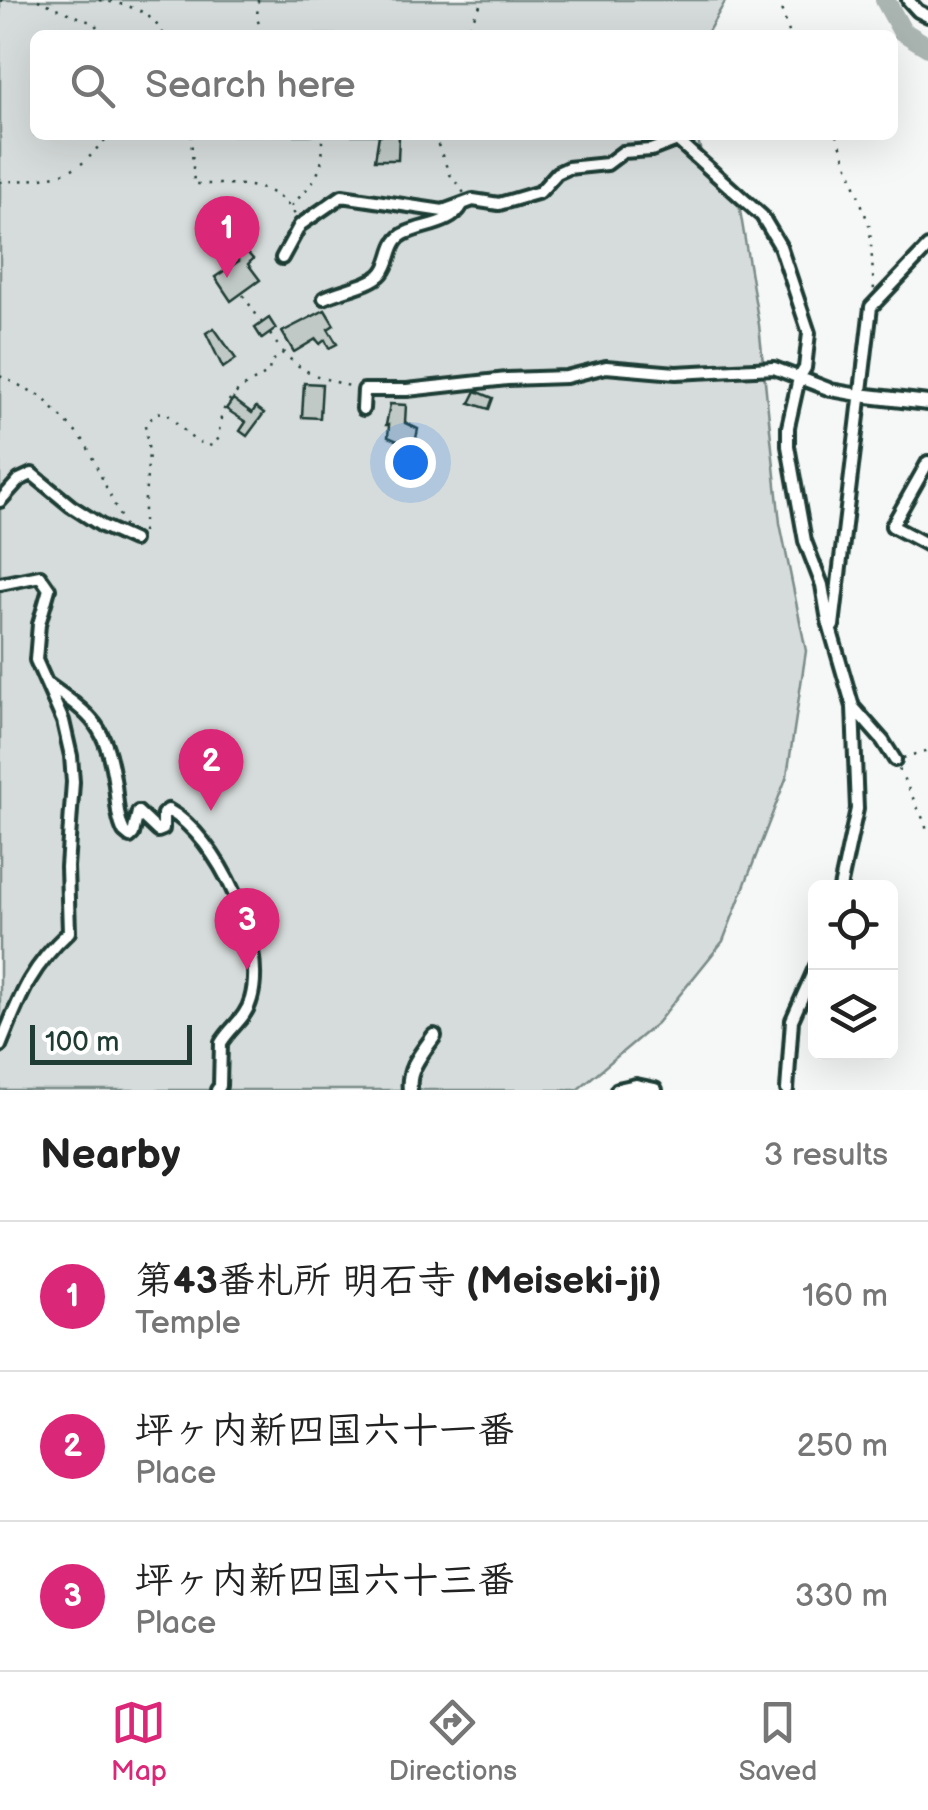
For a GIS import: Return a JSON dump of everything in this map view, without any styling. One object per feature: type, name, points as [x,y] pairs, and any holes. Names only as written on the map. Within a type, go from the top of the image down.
[{"type":"street","points":[[908,0],[928,16]]},
{"type":"street","points":[[282,258],[300,224],[342,196],[443,211],[467,202],[520,200],[540,192],[557,173],[568,168],[607,164],[623,152],[651,150],[677,140],[762,216],[780,246],[809,333],[805,368],[788,427],[788,446],[805,541],[822,584],[853,708],[857,809],[842,880]]},
{"type":"street","points":[[324,298],[342,288],[372,282],[388,264],[395,240],[450,218],[467,202]]},
{"type":"street","points":[[832,634],[871,307],[928,248]]},
{"type":"street","points":[[363,409],[364,390],[566,377],[606,367],[676,373],[774,368],[831,390],[928,403]]},
{"type":"street","points":[[928,462],[892,526],[928,545]]},
{"type":"street","points":[[0,501],[19,480],[32,474],[71,506],[133,540]]},
{"type":"street","points":[[0,584],[40,576],[49,589],[39,624],[36,660],[64,721],[73,782],[67,867],[69,932],[30,975],[0,1046]]},
{"type":"street","points":[[46,683],[94,718],[100,728],[112,764],[124,832],[130,837],[134,834],[138,812],[158,831],[163,829],[162,814],[168,810],[196,831],[232,886],[246,926],[254,977],[252,996],[236,1028],[221,1043],[218,1090]]},
{"type":"street","points":[[853,708],[884,741],[895,760]]},
{"type":"street","points":[[787,1090],[792,1020],[814,970]]},
{"type":"street","points":[[410,1090],[414,1065],[434,1036]]},
{"type":"street","points":[[618,1090],[636,1086],[654,1090]]},
{"type":"path","points":[[38,0],[95,24],[98,30]]},
{"type":"path","points":[[99,0],[134,6],[150,16],[160,30]]},
{"type":"path","points":[[258,0],[262,30]]},
{"type":"path","points":[[467,30],[483,0]]},
{"type":"path","points":[[778,0],[788,30]]},
{"type":"path","points":[[0,182],[36,180],[67,172],[85,161],[103,140]]},
{"type":"path","points":[[191,140],[194,184],[257,186],[276,194],[290,206],[300,224]]},
{"type":"path","points":[[290,206],[308,188],[325,158],[322,140]]},
{"type":"path","points":[[436,140],[449,174],[467,202]]},
{"type":"path","points":[[839,140],[870,228],[874,290],[871,307]]},
{"type":"path","points":[[243,295],[262,323]]},
{"type":"path","points":[[270,334],[283,353],[308,374],[364,390]]},
{"type":"path","points":[[0,376],[42,396],[85,442],[133,540],[142,538],[149,454],[145,425],[156,413],[165,412],[195,441],[212,446],[219,438],[219,420],[226,403],[236,392],[269,372],[270,363],[283,353]]},
{"type":"path","points":[[928,750],[895,760],[928,836]]},
{"type":"shaded area","points":[[0,0],[726,0],[709,30],[30,30],[30,140],[698,140],[704,166],[739,204],[759,325],[780,523],[806,651],[787,776],[723,941],[657,1023],[577,1090],[0,1090]]},
{"type":"building","points":[[378,140],[399,140],[398,160],[375,160]]},
{"type":"building","points":[[246,251],[253,259],[248,264],[260,280],[231,301],[215,277],[239,261],[237,258]]},
{"type":"building","points":[[325,310],[334,325],[328,329],[337,344],[329,348],[325,340],[320,344],[316,339],[294,352],[282,332]]},
{"type":"building","points":[[269,318],[276,329],[262,339],[255,328]]},
{"type":"building","points":[[214,328],[236,359],[223,368],[206,333]]},
{"type":"building","points":[[304,383],[322,384],[320,418],[302,417]]},
{"type":"building","points":[[476,391],[493,398],[489,409],[470,403]]},
{"type":"building","points":[[233,399],[252,413],[256,407],[264,413],[247,436],[240,431],[246,422],[226,409]]},
{"type":"building","points":[[390,404],[406,405],[405,423],[418,429],[414,448],[388,437]]},
{"type":"waterway","points":[[885,0],[902,31],[928,47]]},
{"type":"place","name":"第43番札所 明石寺 (Meiseki-ji)","points":[[227,278]]},
{"type":"place","name":"坪ヶ内新四国六十一番","points":[[211,811]]},
{"type":"place","name":"坪ヶ内新四国六十三番","points":[[247,970]]}]
